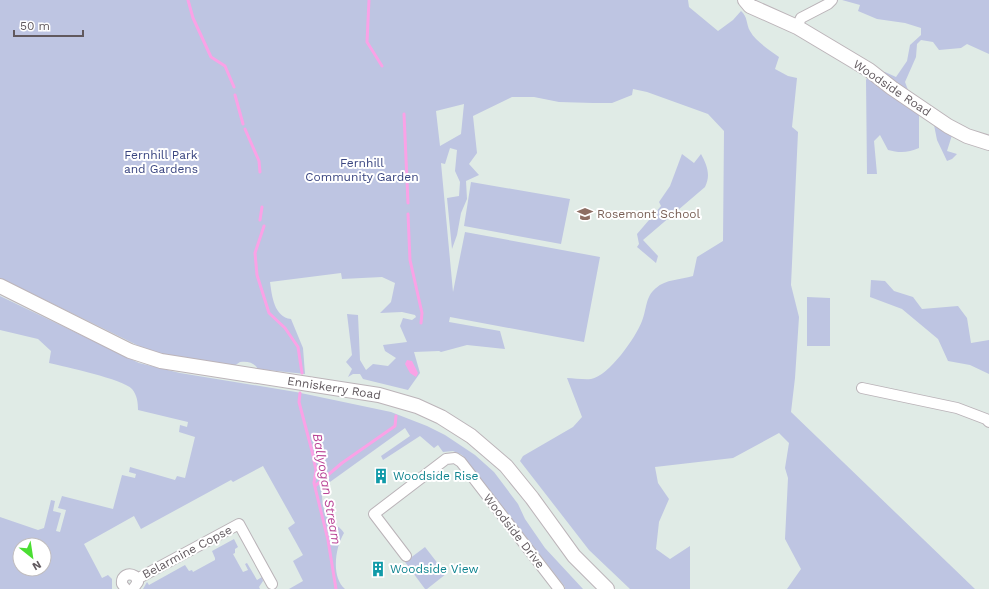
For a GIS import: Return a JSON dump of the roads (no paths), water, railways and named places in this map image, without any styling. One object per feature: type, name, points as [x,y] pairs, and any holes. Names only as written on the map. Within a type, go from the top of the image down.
[{"type":"main road","name":"Woodside Road","points":[[744,0],[750,6],[761,12],[780,18],[797,27],[869,70],[892,88],[948,126],[968,136],[989,143]]},
{"type":"main road","name":"Enniskerry Road","points":[[0,286],[130,351],[161,361],[379,395],[417,406],[441,417],[471,436],[506,466],[532,498],[574,556],[607,589]]},
{"type":"street","points":[[797,27],[801,18],[828,4],[832,0]]},
{"type":"street","points":[[862,388],[957,408],[986,419],[989,422]]},
{"type":"street","name":"Woodside Drive","points":[[406,556],[374,514],[446,459],[455,458],[465,468],[559,589]]},
{"type":"street","name":"Belarmine Copse","points":[[137,579],[239,524],[272,584]]},
{"type":"street","name":"Belarmine Copse","points":[[126,589],[122,584],[123,577],[130,574],[137,579]]},
{"type":"street","name":"Belarmine Copse","points":[[133,589],[137,585],[137,579]]},
{"type":"waterway","name":"Ballyogan Stream","points":[[188,0],[193,18],[211,57],[225,66],[234,87]]},
{"type":"waterway","points":[[369,0],[367,42],[382,66]]},
{"type":"waterway","name":"Ballyogan Stream","points":[[235,95],[243,124]]},
{"type":"waterway","points":[[404,114],[408,203]]},
{"type":"waterway","name":"Ballyogan Stream","points":[[245,129],[259,161],[260,172]]},
{"type":"waterway","name":"Ballyogan Stream","points":[[260,220],[262,207]]},
{"type":"waterway","points":[[408,214],[410,260],[422,313],[421,323]]},
{"type":"waterway","name":"Ballyogan Stream","points":[[264,226],[255,253],[257,275],[269,313],[285,328],[298,347],[302,373]]},
{"type":"waterway","name":"Ballyogan Stream","points":[[300,393],[299,402],[316,470],[314,483],[328,540],[336,589]]},
{"type":"waterway","points":[[315,486],[342,463],[395,426],[396,416]]},
{"type":"place","name":"Rosemont School","points":[[585,214]]},
{"type":"place","name":"Woodside Rise","points":[[381,476]]},
{"type":"place","name":"Woodside View","points":[[378,569]]},
{"type":"park label","name":"Fernhill Park and Gardens","points":[[161,162]]},
{"type":"park label","name":"Fernhill Community Garden","points":[[362,170]]}]
